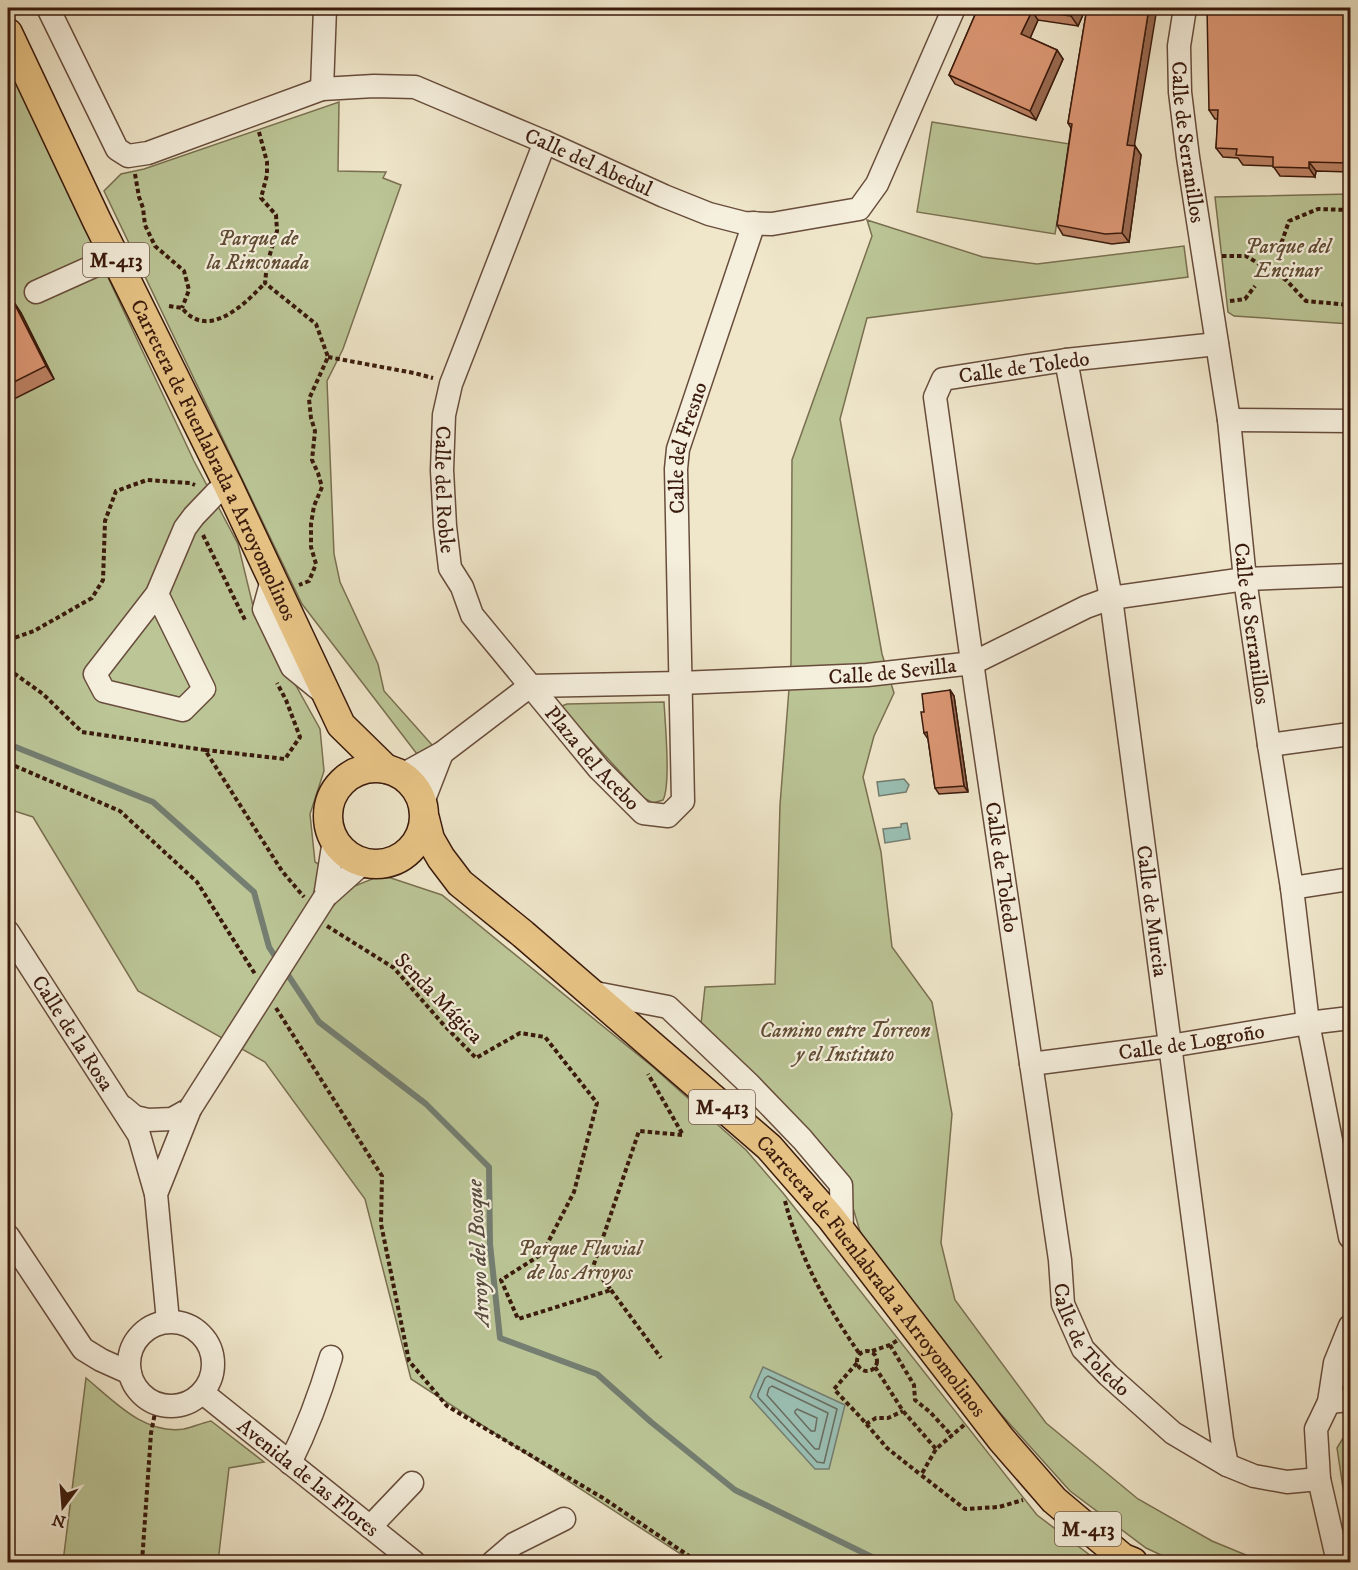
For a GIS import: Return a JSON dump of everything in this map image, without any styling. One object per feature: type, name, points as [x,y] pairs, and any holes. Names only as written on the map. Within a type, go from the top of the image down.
[{"type":"main road","name":"Carretera de Fuenlabrada a Arroyomolinos","points":[[8,33],[222,489],[275,587],[341,725],[394,772]]},
{"type":"main road","name":"Carretera de Fuenlabrada a Arroyomolinos","points":[[328,807],[341,753],[341,725]]},
{"type":"main road","points":[[328,807],[334,792],[343,781],[356,772],[371,768],[394,772]]},
{"type":"main road","name":"M-413","points":[[394,772],[411,782],[418,791],[424,811]]},
{"type":"main road","name":"M-413","points":[[328,807],[329,829],[334,840]]},
{"type":"main road","name":"Carretera de Fuenlabrada a Arroyomolinos","points":[[424,811],[430,839],[460,884],[523,934],[769,1147],[843,1233],[1001,1439],[1054,1500],[1127,1561]]},
{"type":"main road","points":[[394,862],[416,845],[422,833],[424,811]]},
{"type":"main road","points":[[334,840],[346,854],[363,863]]},
{"type":"main road","name":"Carretera de Fuenlabrada a Arroyomolinos","points":[[394,862],[410,864],[460,884]]},
{"type":"main road","name":"M-413","points":[[363,863],[374,865],[394,862]]},
{"type":"street","points":[[48,8],[117,149],[128,156]]},
{"type":"street","points":[[322,88],[325,8]]},
{"type":"street","name":"Calle del Abedul","points":[[128,156],[148,153],[322,88],[415,87],[664,196],[744,223],[772,224],[860,209],[877,184],[954,8]]},
{"type":"street","name":"Calle de Serranillos","points":[[1185,8],[1179,46],[1180,92],[1188,157],[1229,420],[1245,579],[1292,888],[1308,1023],[1350,1237]]},
{"type":"street","name":"Calle del Roble","points":[[530,686],[472,615],[462,587],[450,568],[442,470],[444,415],[450,384],[545,142]]},
{"type":"street","name":"Calle del Fresno","points":[[680,683],[676,469],[678,449],[754,223]]},
{"type":"street","points":[[36,292],[114,257]]},
{"type":"street","name":"Calle de Toledo","points":[[1217,344],[1066,360],[943,379],[935,397],[1060,1260],[1063,1304],[1083,1349],[1108,1376],[1173,1433],[1227,1465],[1254,1476],[1287,1482],[1319,1479]]},
{"type":"street","name":"Calle de Murcia","points":[[1066,360],[1111,598],[1227,1465]]},
{"type":"street","points":[[1229,420],[1350,421]]},
{"type":"street","points":[[158,594],[204,689],[183,710],[104,691],[95,674],[158,594],[185,528],[222,489]]},
{"type":"street","name":"Calle de Sevilla","points":[[530,686],[680,683],[867,675],[973,663],[1086,607],[1111,598],[1245,579],[1350,575]]},
{"type":"street","name":"Plaza del Acebo","points":[[530,686],[598,769],[643,813],[668,816],[683,801],[680,683]]},
{"type":"street","points":[[394,772],[442,753],[530,686]]},
{"type":"street","points":[[1269,745],[1350,734]]},
{"type":"street","points":[[424,811],[442,753]]},
{"type":"street","points":[[156,1194],[190,1109],[315,898],[334,840]]},
{"type":"street","points":[[315,898],[363,863]]},
{"type":"street","points":[[1292,888],[1350,879]]},
{"type":"street","name":"Calle de la Rosa","points":[[8,932],[139,1135],[156,1194],[168,1321]]},
{"type":"street","points":[[590,992],[668,1007],[684,1022],[802,1139],[841,1185],[843,1233]]},
{"type":"street","name":"Calle de Logroño","points":[[1031,1064],[1170,1046],[1350,1018]]},
{"type":"street","name":"Calle de la Rosa","points":[[118,1102],[135,1117],[148,1120],[172,1119],[190,1109]]},
{"type":"street","points":[[8,1236],[83,1349],[130,1373]]},
{"type":"street","points":[[168,1321],[185,1323],[197,1329],[208,1342],[213,1355],[214,1372],[203,1393],[185,1404],[168,1406],[147,1398],[136,1387],[130,1373],[129,1357],[134,1342],[144,1331],[157,1323],[168,1321]]},
{"type":"street","points":[[1342,1559],[1319,1479],[1316,1429],[1340,1401],[1335,1363],[1350,1326]]},
{"type":"street","points":[[290,1463],[315,1407],[331,1357]]},
{"type":"street","name":"Avenida de las Flores","points":[[203,1393],[370,1527],[407,1561]]},
{"type":"street","points":[[370,1527],[412,1483]]},
{"type":"street","points":[[493,1563],[514,1544],[564,1520]]},
{"type":"path","points":[[169,306],[182,308],[188,315],[203,321],[218,320],[239,309],[265,283],[267,264],[277,231],[276,215],[261,198],[267,175],[267,162],[258,127]]},
{"type":"path","points":[[128,156],[136,177],[145,225],[155,246],[184,271],[189,290],[182,308]]},
{"type":"path","points":[[1279,250],[1289,221],[1318,209],[1350,210]]},
{"type":"path","points":[[1203,257],[1246,256],[1286,280],[1306,301],[1350,305]]},
{"type":"path","points":[[265,283],[316,324],[328,357],[309,399],[315,431],[312,460],[322,487],[314,506],[311,524],[311,547],[316,564],[309,581],[275,587]]},
{"type":"path","points":[[1211,304],[1245,299],[1255,286]]},
{"type":"path","points":[[328,357],[414,373],[450,384]]},
{"type":"path","points":[[8,640],[34,631],[92,598],[103,580],[105,521],[116,491],[147,480],[190,483],[222,489]]},
{"type":"path","points":[[194,516],[246,622]]},
{"type":"path","points":[[8,669],[43,694],[82,732],[285,759],[300,737],[276,680]]},
{"type":"path","points":[[205,750],[282,871],[315,898]]},
{"type":"path","points":[[8,763],[120,811],[197,882],[261,984]]},
{"type":"path","name":"Senda Mágica","points":[[326,925],[394,968],[476,1058],[520,1033],[545,1036],[597,1103],[574,1192],[542,1254],[501,1280],[518,1319],[611,1290]]},
{"type":"path","points":[[274,1004],[382,1176],[381,1224],[410,1361],[447,1407],[603,1498],[698,1563]]},
{"type":"path","points":[[653,1048],[646,1072],[683,1135],[639,1131],[594,1268],[661,1358]]},
{"type":"path","points":[[783,1193],[792,1228],[815,1281],[842,1329],[859,1353]]},
{"type":"path","points":[[872,1351],[877,1360],[875,1367],[872,1370],[861,1370],[857,1363],[859,1353],[890,1345],[898,1339]]},
{"type":"path","points":[[890,1345],[914,1385],[915,1400],[930,1412],[952,1436]]},
{"type":"path","points":[[857,1363],[834,1389],[887,1448],[965,1509],[999,1507],[1027,1499]]},
{"type":"path","points":[[875,1367],[903,1411],[936,1449]]},
{"type":"path","points":[[142,1563],[151,1433],[158,1403]]},
{"type":"path","points":[[866,1424],[876,1418],[888,1418],[903,1411]]},
{"type":"path","points":[[921,1475],[936,1449],[980,1411]]},
{"type":"green space","name":"Parque Fluvial de los Arroyos","points":[[8,64],[194,461],[238,544],[254,610],[320,729],[324,771],[310,814],[315,862],[355,886],[382,875],[442,895],[653,1067],[746,1150],[783,1193],[1037,1515],[1099,1562],[693,1562],[411,1379],[365,1199],[265,1062],[138,991],[33,817],[8,809]]},
{"type":"green space","name":"Parque de la Rinconada","points":[[339,102],[338,171],[386,172],[383,178],[401,185],[343,349],[327,381],[334,554],[340,582],[378,664],[384,691],[433,746],[417,754],[302,604],[104,191],[121,174],[144,169]]},
{"type":"green space","points":[[932,122],[1070,144],[1055,234],[917,212]]},
{"type":"green space","name":"Parque del Encinar","points":[[1350,194],[1350,324],[1234,316],[1228,312],[1215,197]]},
{"type":"green space","name":"Camino entre Torreon y el Instituto","points":[[867,220],[983,257],[1037,264],[1184,246],[1188,277],[867,318],[840,419],[882,654],[894,693],[874,736],[863,777],[881,852],[892,947],[932,1002],[952,1114],[941,1243],[955,1300],[1046,1423],[1138,1499],[1212,1541],[1263,1562],[1176,1562],[1146,1548],[1070,1491],[992,1404],[861,1235],[843,1174],[701,1024],[705,987],[775,984],[780,805],[791,663],[792,460],[872,236]]},
{"type":"green space","points":[[664,702],[667,781],[663,800],[653,803],[644,798],[564,711],[562,706],[567,704]]},
{"type":"green space","points":[[86,1378],[119,1406],[143,1422],[156,1427],[184,1429],[211,1421],[264,1462],[229,1468],[218,1562],[63,1562]]},
{"type":"green space","points":[[1350,1429],[1350,1529],[1337,1448]]},
{"type":"water","points":[[904,779],[909,785],[906,792],[879,796],[877,782]]},
{"type":"water","points":[[907,823],[910,839],[885,843],[883,829],[901,827],[901,824]]},
{"type":"water","points":[[763,1367],[845,1405],[829,1469],[815,1469],[750,1397]]},
{"type":"building","points":[[978,8],[1075,8],[1071,16],[1032,11],[1021,34],[1057,50],[1030,111],[949,75]]},
{"type":"building","points":[[1087,8],[1149,8],[1127,145],[1135,146],[1122,233],[1105,234],[1057,225],[1072,124],[1068,123]]},
{"type":"building","points":[[1207,8],[1350,8],[1350,158],[1345,158],[1348,163],[1309,162],[1309,168],[1273,167],[1273,157],[1236,155],[1237,149],[1216,148],[1218,110],[1209,110]]},
{"type":"building","points":[[13,301],[46,366],[8,385],[8,303]]},
{"type":"building","points":[[950,690],[964,786],[935,788],[927,732],[924,733],[921,712],[924,712],[922,694]]},
{"type":"waterway","name":"Arroyo del Bosque","points":[[8,744],[153,802],[254,892],[269,947],[278,961]]},
{"type":"waterway","name":"Arroyo del Bosque","points":[[284,969],[319,1022],[426,1104],[489,1167],[490,1244],[500,1338],[597,1374],[651,1422],[735,1490],[879,1562]]}]
